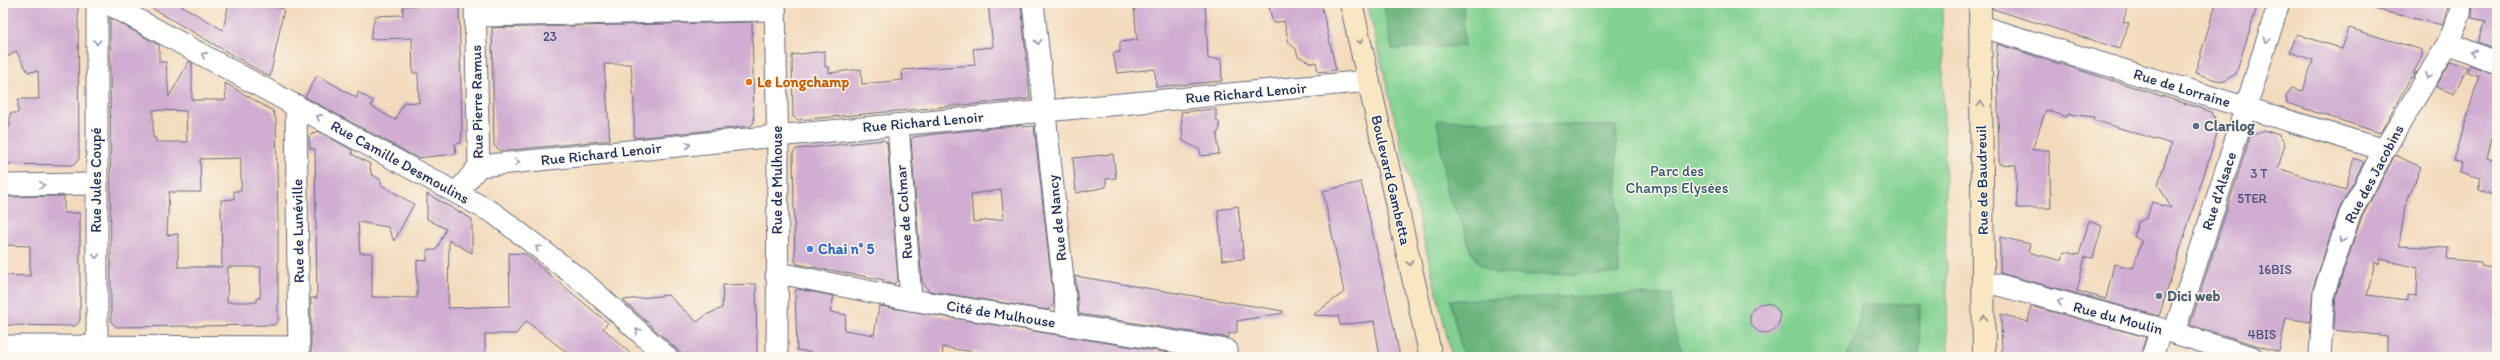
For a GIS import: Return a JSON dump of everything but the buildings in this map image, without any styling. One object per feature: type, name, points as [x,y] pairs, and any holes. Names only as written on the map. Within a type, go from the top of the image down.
[{"type":"main road","name":"Boulevard Gambetta","points":[[1351,3],[1431,357]]},
{"type":"main road","name":"Rue de Baudreuil","points":[[1980,3],[1984,357]]},
{"type":"street","name":"Rue Jules Coupé","points":[[97,3],[97,352]]},
{"type":"street","name":"Rue Camille Desmoulins","points":[[108,3],[495,214],[587,285],[667,357]]},
{"type":"street","name":"Rue de Nancy","points":[[1033,3],[1068,325]]},
{"type":"street","name":"Rue d'Alsace","points":[[2152,357],[2167,331],[2245,107],[2279,3]]},
{"type":"street","name":"Rue des Jacobins","points":[[2320,357],[2324,292],[2350,214],[2384,150],[2448,43],[2460,14],[2461,3]]},
{"type":"street","points":[[476,9],[775,6]]},
{"type":"street","name":"Rue de Mulhouse","points":[[775,6],[777,136],[777,357]]},
{"type":"street","name":"Rue Pierre Ramus","points":[[457,193],[478,166],[476,9]]},
{"type":"street","name":"Rue de Lorraine","points":[[1980,26],[2384,150]]},
{"type":"street","points":[[2448,43],[2497,63]]},
{"type":"street","name":"Rue Richard Lenoir","points":[[478,166],[777,136],[1369,81]]},
{"type":"street","name":"Rue de Lunéville","points":[[296,105],[299,352]]},
{"type":"street","name":"Rue de Colmar","points":[[898,125],[911,300]]},
{"type":"street","points":[[3,186],[96,184]]},
{"type":"street","name":"Cité de Mulhouse","points":[[776,276],[789,275],[911,300],[1227,350]]},
{"type":"street","name":"Rue du Moulin","points":[[1984,287],[1994,284],[2167,331],[2252,357]]},
{"type":"street","points":[[3,346],[97,352],[299,352]]},
{"type":"green space","name":"Parc des Champs Elysées","points":[[1367,3],[1942,3],[1948,357],[1452,357]]},
{"type":"green space","points":[[1383,3],[1463,3],[1464,46],[1392,49]]},
{"type":"green space","points":[[1437,120],[1616,126],[1619,273],[1523,275],[1495,273],[1479,264],[1470,249],[1464,227],[1447,194]]},
{"type":"green space","points":[[1672,294],[1674,327],[1678,342],[1685,357],[1463,357],[1450,300]]},
{"type":"green space","points":[[1861,304],[1920,304],[1919,357],[1847,357],[1858,331]]},
{"type":"place","name":"Le Longchamp","points":[[749,82]]},
{"type":"place","name":"Clarilog","points":[[2196,126]]},
{"type":"place","name":"Chai n° 5","points":[[810,249]]},
{"type":"place","name":"Dici web","points":[[2159,296]]}]
